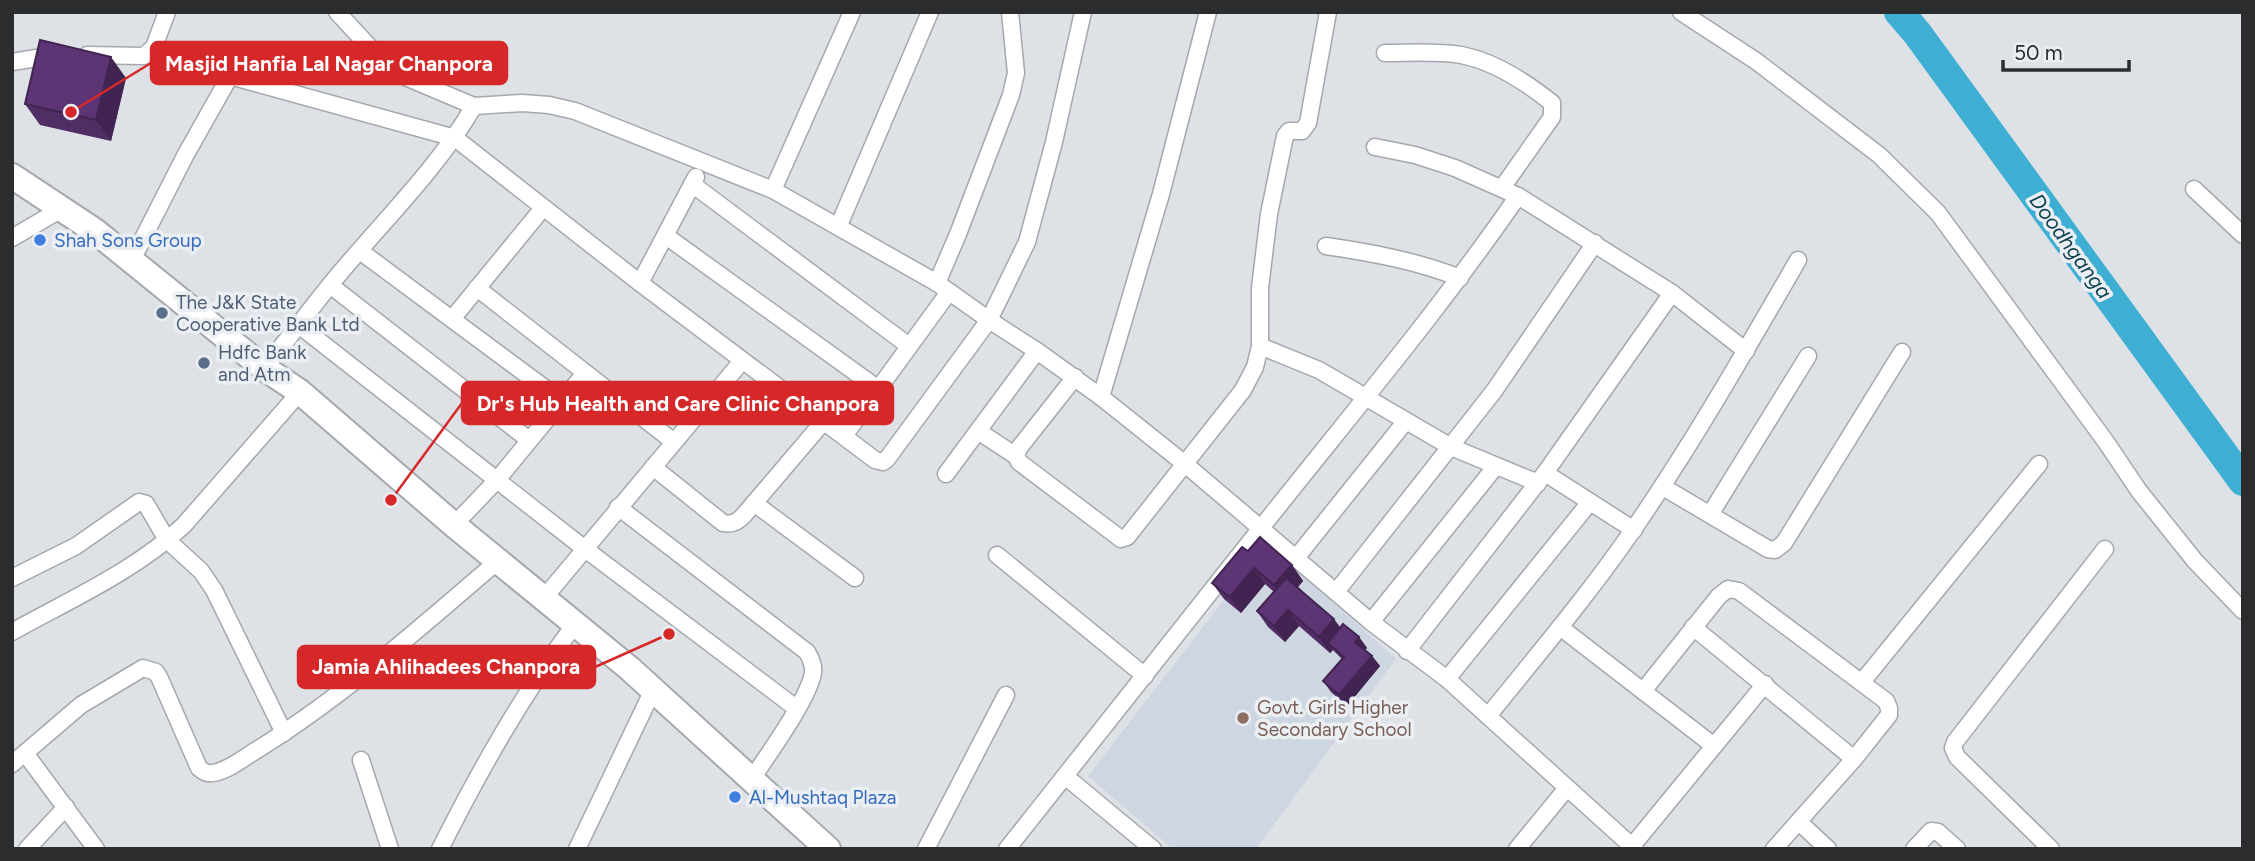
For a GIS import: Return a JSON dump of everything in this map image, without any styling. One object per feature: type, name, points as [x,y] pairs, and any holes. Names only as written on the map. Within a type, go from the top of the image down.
[{"type":"main road","points":[[12,176],[63,208],[264,368],[300,392],[454,525],[653,690],[828,849]]},
{"type":"street","points":[[12,62],[44,56],[144,56],[158,40],[167,12]]},
{"type":"street","points":[[337,12],[376,54],[403,76],[474,106],[522,103],[562,108],[773,190],[839,225],[943,287],[1074,377],[1185,464],[1371,622],[1447,679],[1633,847],[1765,684]]},
{"type":"street","points":[[773,190],[852,12]]},
{"type":"street","points":[[839,225],[930,12]]},
{"type":"street","points":[[844,436],[909,346],[943,287],[958,234],[1016,73],[1010,12]]},
{"type":"street","points":[[150,52],[455,138],[742,361],[875,460],[883,462],[989,320],[1027,242],[1054,142],[1083,12]]},
{"type":"street","points":[[1101,397],[1161,194],[1208,12]]},
{"type":"street","points":[[978,431],[1016,456],[1121,539],[1127,537],[1243,390],[1255,367],[1260,346],[1260,288],[1269,214],[1279,162],[1286,132],[1302,131],[1308,123],[1328,12]]},
{"type":"street","points":[[1681,12],[1756,61],[1879,155],[1938,214],[2106,442],[2138,491],[2195,561],[2243,611]]},
{"type":"street","points":[[1385,53],[1462,55],[1497,69],[1552,103],[1552,117],[1502,188]]},
{"type":"street","points":[[131,262],[185,156],[230,76]]},
{"type":"street","points":[[264,368],[330,285],[455,138],[474,106]]},
{"type":"street","points":[[1375,147],[1416,155],[1455,168],[1518,196],[1672,293],[1746,351]]},
{"type":"street","points":[[640,283],[702,163]]},
{"type":"street","points":[[692,184],[909,346]]},
{"type":"street","points":[[2194,189],[2243,235]]},
{"type":"street","points":[[1007,849],[1461,278],[1518,196]]},
{"type":"street","points":[[12,238],[63,208]]},
{"type":"street","points":[[452,319],[543,208]]},
{"type":"street","points":[[666,236],[877,388]]},
{"type":"street","points":[[1336,592],[1494,391],[1595,243]]},
{"type":"street","points":[[1326,246],[1422,264],[1461,278]]},
{"type":"street","points":[[360,251],[562,401]]},
{"type":"street","points":[[1488,716],[1560,628],[1634,530],[1746,351],[1798,260]]},
{"type":"street","points":[[330,285],[529,440]]},
{"type":"street","points":[[477,288],[674,442]]},
{"type":"street","points":[[1407,650],[1541,478],[1672,293]]},
{"type":"street","points":[[300,326],[585,549],[796,708]]},
{"type":"street","points":[[1260,346],[1319,370],[1368,396],[1405,422],[1451,447],[1496,466],[1541,478],[1590,502],[1634,530]]},
{"type":"street","points":[[946,474],[1037,351]]},
{"type":"street","points":[[1663,486],[1774,550],[1784,543],[1902,352]]},
{"type":"street","points":[[1711,513],[1808,356]]},
{"type":"street","points":[[544,598],[742,361]]},
{"type":"street","points":[[454,525],[497,480],[585,373]]},
{"type":"street","points":[[1016,456],[1019,448],[1074,377]]},
{"type":"street","points":[[12,632],[134,564],[167,540],[300,392]]},
{"type":"street","points":[[653,467],[723,523],[729,524],[738,521],[824,421]]},
{"type":"street","points":[[1296,558],[1405,422]]},
{"type":"street","points":[[1862,682],[2039,464]]},
{"type":"street","points":[[1371,622],[1496,466]]},
{"type":"street","points":[[12,578],[76,546],[139,502],[146,504],[167,540],[201,571],[214,590],[284,733]]},
{"type":"street","points":[[1447,679],[1590,502]]},
{"type":"street","points":[[754,503],[855,578]]},
{"type":"street","points":[[618,507],[807,652],[814,670],[796,708],[752,779]]},
{"type":"street","points":[[2051,849],[1957,757],[1953,748],[2105,548]]},
{"type":"street","points":[[997,555],[1145,676]]},
{"type":"street","points":[[12,764],[81,705],[143,667],[151,668],[160,679],[199,768],[204,773],[212,774],[224,770],[284,733],[396,648],[499,560]]},
{"type":"street","points":[[1643,691],[1693,627],[1728,589],[1738,591],[1886,701],[1889,715],[1774,849]]},
{"type":"street","points":[[440,849],[481,767],[523,697],[575,624]]},
{"type":"street","points":[[1693,627],[1854,759]]},
{"type":"street","points":[[1560,628],[1714,746]]},
{"type":"street","points":[[577,849],[653,690]]},
{"type":"street","points":[[926,849],[1006,695]]},
{"type":"street","points":[[25,753],[96,849]]},
{"type":"street","points":[[361,760],[390,849]]},
{"type":"street","points":[[1065,776],[1153,849]]},
{"type":"street","points":[[1517,849],[1567,788]]},
{"type":"street","points":[[27,849],[66,807]]},
{"type":"street","points":[[1799,822],[1828,849]]},
{"type":"street","points":[[1914,849],[1931,831],[1938,832],[1956,849]]},
{"type":"shaded area","name":"Govt. Girls Higher Secondary School","points":[[1267,544],[1396,659],[1256,849],[1173,849],[1088,776]]},
{"type":"building","points":[[40,40],[111,57],[96,120],[25,104]]},
{"type":"building","points":[[1260,537],[1292,565],[1274,585],[1254,568],[1230,597],[1212,583],[1242,547],[1248,551]]},
{"type":"building","points":[[1286,578],[1334,619],[1319,637],[1288,610],[1274,626],[1257,611]]},
{"type":"building","points":[[1343,624],[1359,637],[1355,642],[1372,656],[1339,695],[1323,681],[1344,657],[1328,643]]},
{"type":"waterway","name":"Doodhganga","points":[[1899,12],[2243,481]]},
{"type":"place","name":"Masjid Hanfia Lal Nagar Chanpora","points":[[71,112]]},
{"type":"place","name":"Shah Sons Group","points":[[40,240]]},
{"type":"place","name":"The J&K State Cooperative Bank Ltd","points":[[162,313]]},
{"type":"place","name":"Hdfc Bank and Atm","points":[[204,363]]},
{"type":"place","name":"Dr's Hub Health and Care Clinic Chanpora","points":[[391,500]]},
{"type":"place","name":"Jamia Ahlihadees Chanpora","points":[[669,634]]},
{"type":"place","name":"Govt. Girls Higher Secondary School","points":[[1243,718]]},
{"type":"place","name":"Al-Mushtaq Plaza","points":[[735,797]]}]
